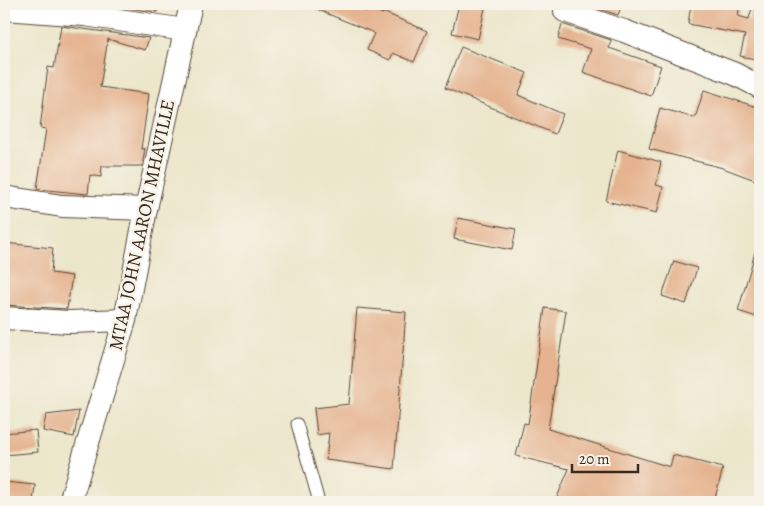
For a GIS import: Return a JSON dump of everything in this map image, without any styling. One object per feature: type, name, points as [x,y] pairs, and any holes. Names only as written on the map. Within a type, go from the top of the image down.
[{"type":"street","name":"MTAA JOHN AARON MHAVILLE","points":[[70,502],[125,320],[146,209],[191,4]]},
{"type":"street","points":[[4,9],[85,15],[185,30]]},
{"type":"street","points":[[565,11],[624,31],[735,74],[760,87]]},
{"type":"street","points":[[4,197],[62,206],[146,209]]},
{"type":"street","points":[[4,318],[69,322],[125,320]]},
{"type":"lane","points":[[297,424],[319,502]]},
{"type":"building","points":[[98,4],[160,4],[157,12]]},
{"type":"building","points":[[304,4],[347,4],[367,12],[368,8],[383,14],[383,12],[427,31],[414,62],[393,53],[390,60],[367,50],[374,33]]},
{"type":"building","points":[[459,4],[486,4],[478,39],[452,33]]},
{"type":"building","points":[[591,4],[622,4],[618,15],[590,6]]},
{"type":"building","points":[[691,4],[740,4],[738,16],[749,19],[753,4],[760,4],[760,60],[740,56],[745,35],[688,24]]},
{"type":"building","points":[[562,24],[611,40],[609,48],[661,66],[651,96],[583,72],[591,49],[558,39]]},
{"type":"building","points":[[61,26],[149,38],[145,50],[108,39],[100,87],[149,94],[141,149],[145,149],[142,166],[102,166],[101,177],[90,175],[88,194],[37,189],[46,129],[40,128],[48,67],[54,68]]},
{"type":"building","points":[[461,47],[527,73],[518,95],[563,114],[555,134],[445,88]]},
{"type":"building","points":[[704,90],[760,108],[760,182],[723,168],[649,149],[660,108],[695,118]]},
{"type":"building","points":[[618,150],[661,162],[656,185],[663,187],[657,213],[606,201]]},
{"type":"building","points":[[458,218],[516,229],[512,250],[454,239]]},
{"type":"building","points":[[4,243],[53,248],[51,273],[72,276],[67,309],[4,305]]},
{"type":"building","points":[[755,253],[760,253],[760,318],[738,311]]},
{"type":"building","points":[[674,261],[697,268],[686,304],[662,296]]},
{"type":"building","points":[[357,308],[406,312],[394,469],[326,460],[329,433],[317,435],[314,408],[349,404]]},
{"type":"building","points":[[545,308],[566,311],[548,429],[670,467],[673,455],[723,468],[714,502],[555,502],[569,469],[516,456],[524,423],[528,424]]},
{"type":"building","points":[[79,411],[74,437],[43,431],[46,415]]},
{"type":"building","points":[[36,430],[38,452],[4,455],[4,433]]},
{"type":"building","points":[[4,482],[35,485],[33,502],[4,502]]}]
